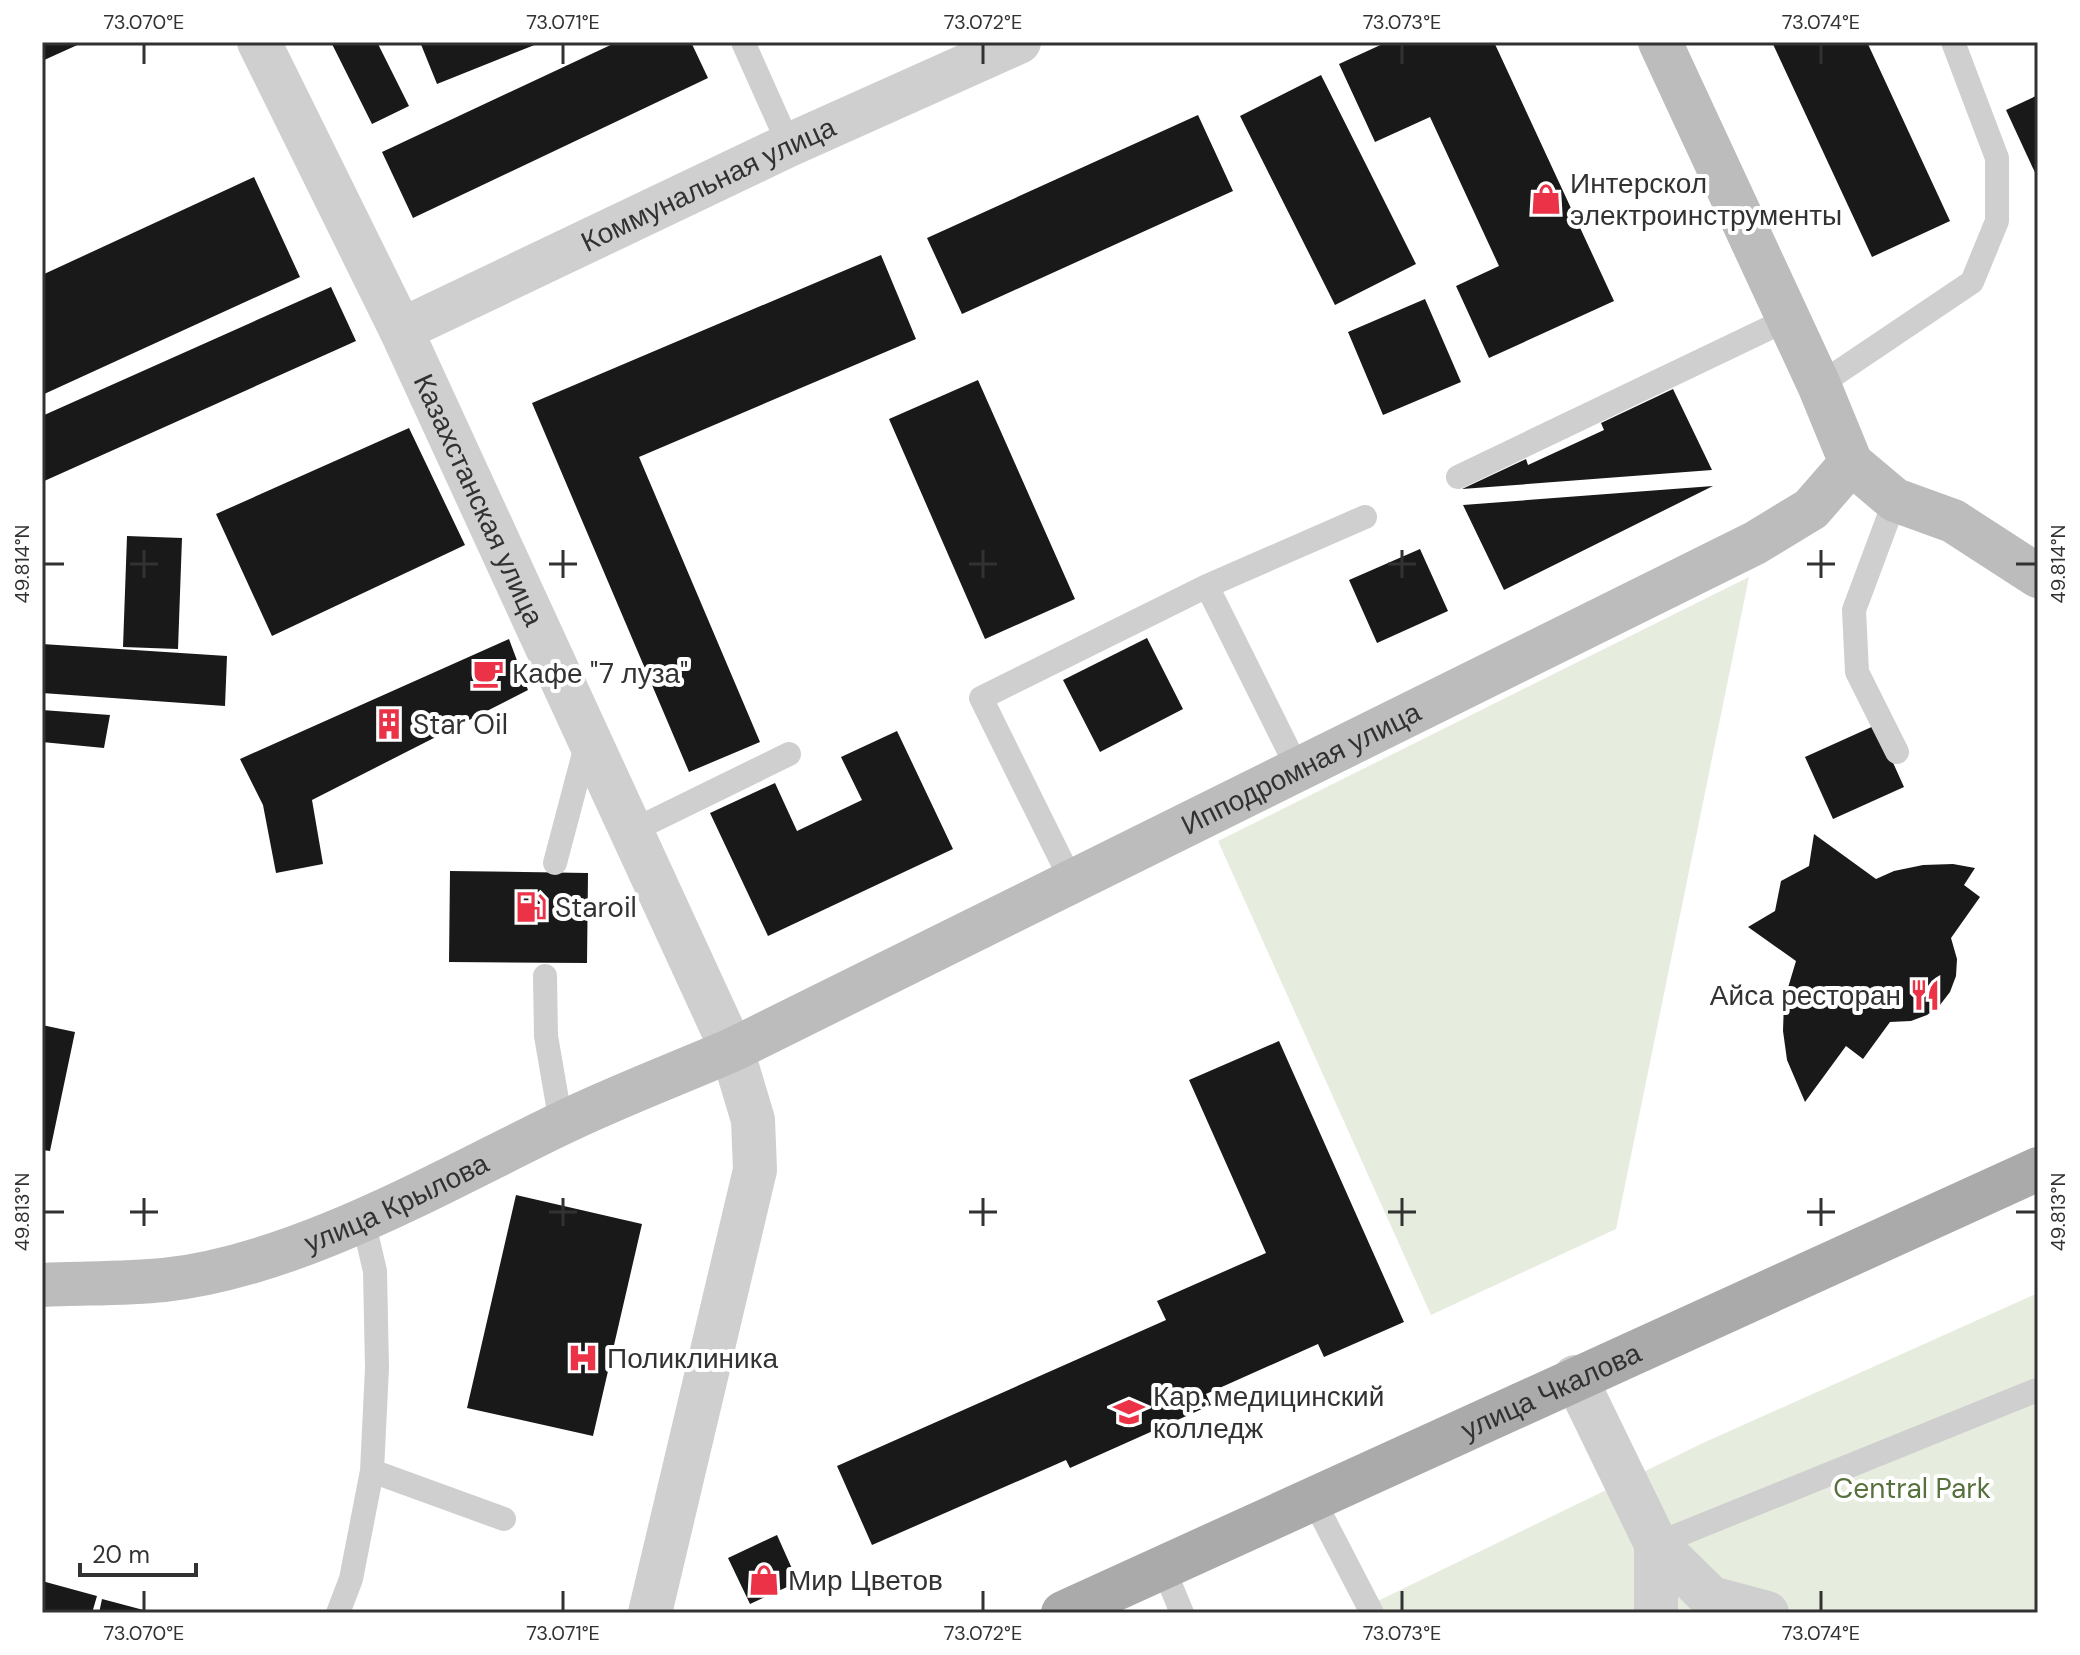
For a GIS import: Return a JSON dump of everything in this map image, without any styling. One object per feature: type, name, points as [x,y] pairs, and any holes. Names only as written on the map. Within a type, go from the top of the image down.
[{"type":"main road","name":"улица Чкалова","points":[[1063,1613],[1575,1377],[2038,1169]]},
{"type":"street","name":"Казахстанская улица","points":[[259,42],[401,330],[732,1050],[753,1120],[755,1170],[650,1613]]},
{"type":"street","name":"Коммунальная улица","points":[[401,330],[789,145],[1019,42]]},
{"type":"street","points":[[1660,42],[1819,385],[1851,463],[1895,500],[1953,521],[2038,576]]},
{"type":"street","name":"Ипподромная улица","points":[[732,1050],[1755,543],[1811,509],[1851,463]]},
{"type":"street","name":"улица Крылова","points":[[42,1285],[164,1280],[256,1259],[300,1245],[363,1220],[561,1123],[732,1050]]},
{"type":"street","points":[[1575,1377],[1656,1544],[1711,1598],[1767,1613]]},
{"type":"street","points":[[1656,1544],[1656,1613]]},
{"type":"lane","points":[[743,42],[789,145]]},
{"type":"lane","points":[[1819,385],[1972,282],[1997,221],[1997,158],[1953,42]]},
{"type":"lane","points":[[1458,477],[1788,319]]},
{"type":"lane","points":[[1895,500],[1854,610],[1857,672],[1897,752]]},
{"type":"lane","points":[[1072,882],[981,698],[1207,586],[1365,517]]},
{"type":"lane","points":[[1207,586],[1298,769]]},
{"type":"lane","points":[[555,863],[588,741]]},
{"type":"lane","points":[[630,832],[789,754]]},
{"type":"lane","points":[[545,976],[546,1036],[561,1123]]},
{"type":"lane","points":[[338,1613],[351,1579],[372,1471],[377,1368],[375,1271],[363,1220]]},
{"type":"lane","points":[[1656,1544],[2037,1390]]},
{"type":"lane","points":[[372,1471],[504,1519]]},
{"type":"lane","points":[[1313,1499],[1372,1613]]},
{"type":"lane","points":[[1163,1567],[1182,1613]]},
{"type":"green space","points":[[1749,577],[1616,1229],[1431,1315],[1218,841]]},
{"type":"green space","name":"Central Park","points":[[2038,1293],[2038,1613],[1353,1613],[1703,1443]]},
{"type":"building","points":[[42,42],[84,42],[42,61]]},
{"type":"building","points":[[331,42],[377,42],[409,106],[372,124]]},
{"type":"building","points":[[420,42],[542,42],[437,84]]},
{"type":"building","points":[[617,42],[691,42],[708,78],[413,218],[382,152]]},
{"type":"building","points":[[1387,42],[1494,42],[1614,301],[1489,358],[1456,286],[1499,266],[1430,117],[1375,142],[1339,64]]},
{"type":"building","points":[[1772,42],[1867,42],[1950,221],[1872,257]]},
{"type":"building","points":[[1321,75],[1416,264],[1335,305],[1240,116]]},
{"type":"building","points":[[2038,95],[2038,179],[2006,110]]},
{"type":"building","points":[[1198,115],[1233,191],[962,314],[927,238]]},
{"type":"building","points":[[254,177],[300,277],[42,395],[42,275]]},
{"type":"building","points":[[881,255],[916,339],[639,457],[760,742],[689,772],[532,403]]},
{"type":"building","points":[[331,287],[356,341],[42,482],[42,416]]},
{"type":"building","points":[[1425,299],[1461,382],[1383,415],[1348,332]]},
{"type":"building","points":[[978,380],[1075,599],[985,639],[889,419]]},
{"type":"building","points":[[1673,389],[1712,470],[1462,489],[1526,459],[1528,465],[1604,430],[1601,423]]},
{"type":"building","points":[[409,428],[465,545],[272,636],[216,514]]},
{"type":"building","points":[[1713,486],[1504,590],[1463,505]]},
{"type":"building","points":[[127,536],[182,538],[178,649],[123,647]]},
{"type":"building","points":[[1420,549],[1448,611],[1377,643],[1349,580]]},
{"type":"building","points":[[1147,638],[1183,709],[1100,752],[1063,680]]},
{"type":"building","name":"Star Oil","points":[[509,639],[528,690],[312,800],[323,864],[276,873],[263,805],[240,759]]},
{"type":"building","points":[[42,644],[227,656],[225,706],[42,693]]},
{"type":"building","points":[[42,710],[110,715],[104,748],[42,742]]},
{"type":"building","points":[[1876,725],[1904,787],[1833,819],[1805,757]]},
{"type":"building","points":[[897,731],[953,849],[768,936],[710,813],[775,783],[797,831],[862,800],[841,757]]},
{"type":"building","points":[[1814,834],[1876,879],[1894,871],[1923,865],[1953,864],[1975,868],[1964,885],[1980,897],[1951,938],[1957,959],[1956,976],[1950,992],[1940,1005],[1927,1015],[1911,1021],[1890,1022],[1863,1059],[1846,1046],[1805,1102],[1787,1060],[1783,1031],[1784,1001],[1796,961],[1748,927],[1775,911],[1781,881],[1809,866]]},
{"type":"building","points":[[450,871],[588,873],[587,963],[449,962]]},
{"type":"building","points":[[42,1025],[75,1032],[50,1151],[42,1150]]},
{"type":"building","points":[[1279,1041],[1404,1322],[1324,1357],[1318,1344],[1206,1394],[1211,1405],[1070,1468],[1066,1460],[872,1545],[837,1466],[1166,1320],[1157,1301],[1266,1253],[1189,1080]]},
{"type":"building","points":[[516,1195],[642,1224],[593,1436],[467,1408]]},
{"type":"building","points":[[777,1535],[798,1582],[750,1604],[728,1558]]},
{"type":"building","points":[[42,1581],[97,1596],[92,1613],[42,1613]]},
{"type":"building","points":[[102,1599],[151,1612],[151,1613],[99,1613]]},
{"type":"place","name":"Интерскол электроинструменты","points":[[1546,199]]},
{"type":"place","name":"Кафе \"7 луза\"","points":[[488,673]]},
{"type":"place","name":"Star Oil","points":[[389,724]]},
{"type":"place","name":"Staroil","points":[[531,907]]},
{"type":"place","name":"Айса ресторан","points":[[1925,995]]},
{"type":"place","name":"Поликлиника","points":[[583,1358]]},
{"type":"place","name":"Кар. медицинский колледж","points":[[1129,1412]]},
{"type":"place","name":"Мир Цветов","points":[[764,1580]]}]
